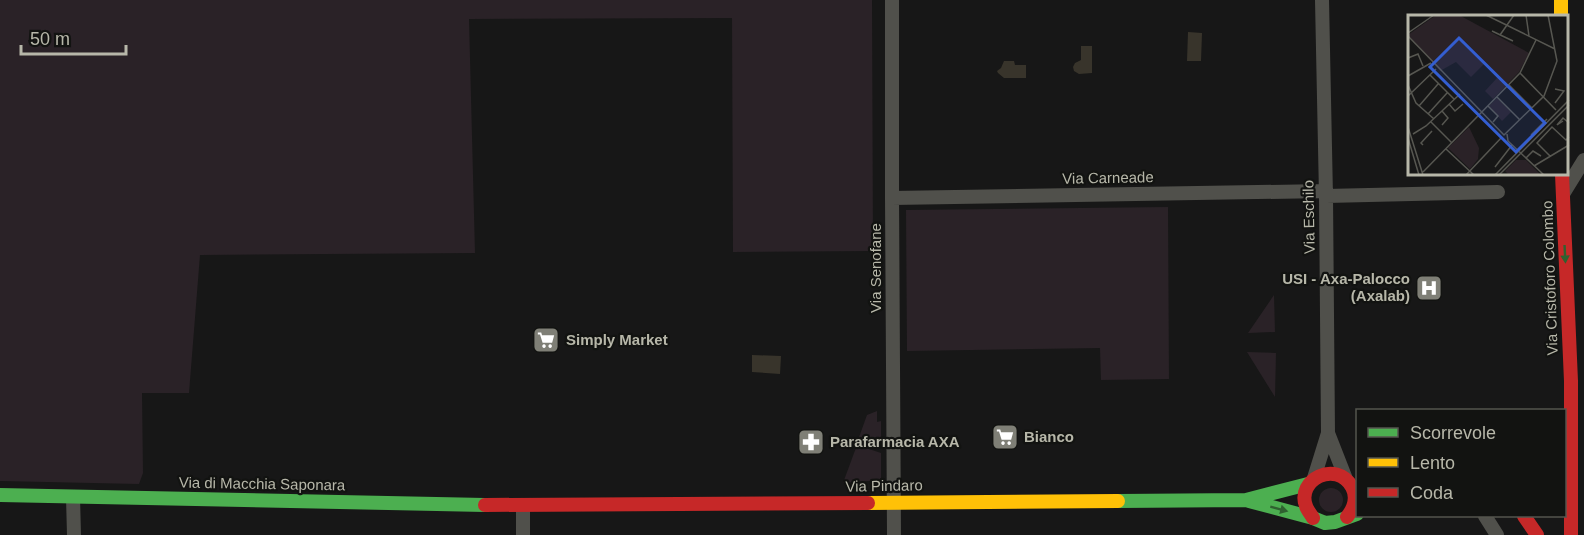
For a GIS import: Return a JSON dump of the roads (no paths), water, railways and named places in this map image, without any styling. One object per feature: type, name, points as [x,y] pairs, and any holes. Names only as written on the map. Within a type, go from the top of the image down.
[{"type":"street","name":"Via Senofane","points":[[892,0],[894,535]]},
{"type":"street","name":"Via Eschilo","points":[[1322,0],[1328,433]]},
{"type":"street","points":[[1562,195],[1584,160]]},
{"type":"street","name":"Via Cristoforo Colombo","points":[[1562,176],[1573,499],[1571,535]]},
{"type":"street","name":"Via Carneade","points":[[891,198],[1498,192]]},
{"type":"street","name":"Via Cristoforo Colombo","points":[[1563,409],[1570,381]]},
{"type":"street","points":[[1318,525],[1308,513],[1304,499],[1328,433]]},
{"type":"street","points":[[1328,433],[1352,484],[1355,501],[1349,517],[1335,535]]},
{"type":"street","points":[[1246,500],[1311,481],[1322,474],[1339,475],[1352,484]]},
{"type":"street","name":"Via di Macchia Saponara","points":[[0,495],[523,506]]},
{"type":"street","points":[[73,497],[74,535]]},
{"type":"street","points":[[1246,500],[1318,525],[1349,517]]},
{"type":"street","name":"Via Pindaro","points":[[523,506],[1246,500]]},
{"type":"street","points":[[522,535],[523,506]]},
{"type":"street","points":[[1486,517],[1497,535]]},
{"type":"street","points":[[1525,517],[1537,535]]},
{"type":"place","name":"USI - Axa-Palocco (Axalab)","points":[[1429,288]]},
{"type":"place","name":"Simply Market","points":[[546,340]]},
{"type":"place","name":"Bianco","points":[[1005,437]]},
{"type":"place","name":"Parafarmacia AXA","points":[[811,442]]}]
